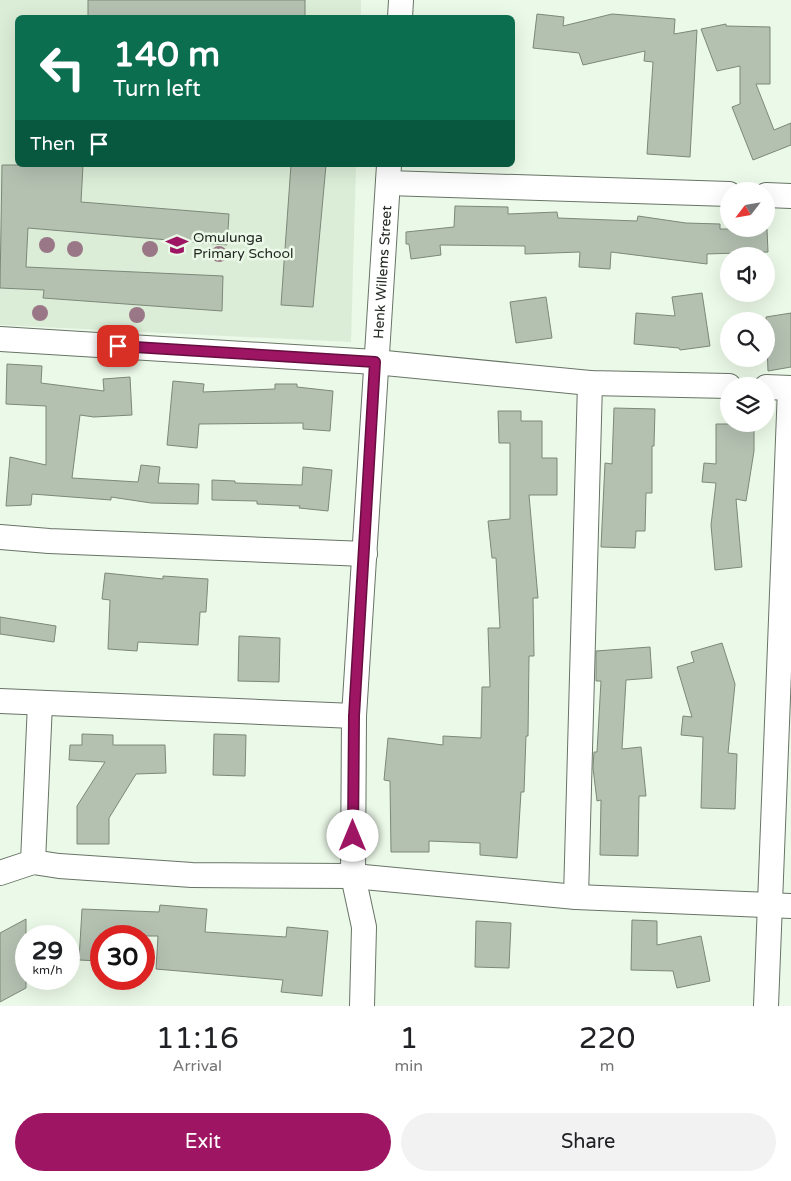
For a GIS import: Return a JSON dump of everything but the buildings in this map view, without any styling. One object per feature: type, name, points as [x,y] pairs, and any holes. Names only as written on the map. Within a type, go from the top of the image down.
[{"type":"street","points":[[400,15],[401,0]]},
{"type":"street","points":[[389,174],[720,193]]},
{"type":"street","name":"Henk Willems Street","points":[[362,1006],[364,927],[353,876],[354,716],[375,362],[389,174]]},
{"type":"street","points":[[775,195],[791,196]]},
{"type":"street","points":[[0,339],[375,362],[590,383],[720,386]]},
{"type":"street","points":[[576,897],[590,383]]},
{"type":"street","points":[[766,1006],[781,906],[791,388],[775,387]]},
{"type":"street","points":[[0,537],[49,542],[365,554]]},
{"type":"street","points":[[0,701],[354,716]]},
{"type":"street","points":[[33,862],[40,703]]},
{"type":"street","points":[[0,873],[33,862],[59,866],[192,874],[353,876],[576,897],[781,906]]},
{"type":"shaded area","name":"Omulunga Primary School","points":[[0,0],[361,0],[361,15],[15,15],[15,167],[356,167],[351,342],[0,325]]},
{"type":"place","name":"Omulunga Primary School","points":[[177,245]]},
{"type":"route","points":[[118,346],[375,362],[354,716],[353,836]]}]
